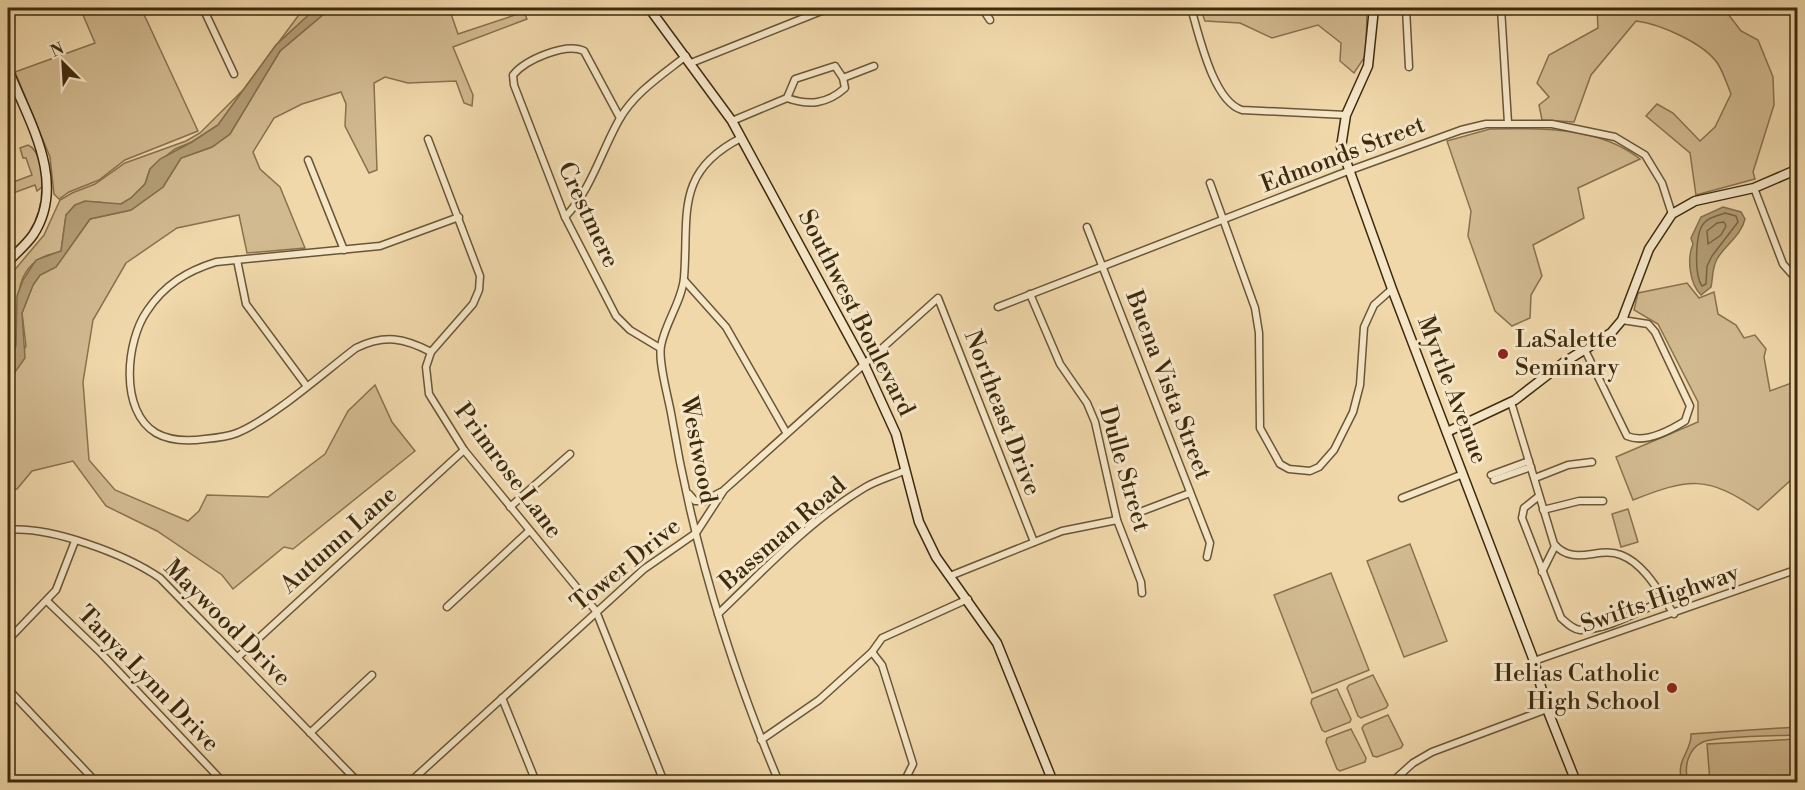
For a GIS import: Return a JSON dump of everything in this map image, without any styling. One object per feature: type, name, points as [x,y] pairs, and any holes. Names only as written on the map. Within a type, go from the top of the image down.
[{"type":"street","points":[[203,8],[234,74]]},
{"type":"street","name":"Southwest Boulevard","points":[[649,8],[732,121],[864,364],[896,434],[919,522],[936,556],[997,643],[1053,783]]},
{"type":"street","points":[[565,217],[578,203],[620,118],[642,90],[688,60],[829,8]]},
{"type":"street","points":[[982,8],[990,20]]},
{"type":"street","points":[[1191,8],[1214,78],[1231,105],[1250,110],[1346,114]]},
{"type":"street","name":"Myrtle Avenue","points":[[1374,8],[1368,66],[1346,114],[1341,147],[1348,171],[1534,661],[1547,709],[1576,783]]},
{"type":"street","points":[[1406,8],[1409,67]]},
{"type":"street","points":[[1501,8],[1508,123]]},
{"type":"street","name":"Crestmere","points":[[620,118],[584,51],[567,48],[520,67],[513,75],[514,86],[565,217],[616,316],[630,330],[660,348]]},
{"type":"street","points":[[732,121],[787,98],[805,104],[820,103],[845,88],[843,78],[835,66],[809,73],[795,79],[787,98]]},
{"type":"street","points":[[843,78],[874,66]]},
{"type":"street","points":[[8,69],[47,175],[47,198],[44,213],[32,237],[8,262]]},
{"type":"street","name":"Edmonds Street","points":[[998,308],[1348,171],[1461,130],[1486,124],[1551,124],[1615,137],[1645,155],[1662,183],[1672,214]]},
{"type":"street","points":[[660,348],[684,280],[684,215],[689,194],[700,172],[721,148],[741,138]]},
{"type":"street","points":[[428,139],[476,258],[480,276],[479,290],[473,304],[431,352],[396,337],[373,340],[356,348],[268,415],[237,434],[194,441],[170,438],[149,427],[133,402],[131,351],[146,311],[167,287],[194,269],[216,262],[380,246],[459,217]]},
{"type":"street","points":[[308,160],[344,250]]},
{"type":"street","points":[[1447,432],[1511,402],[1611,333],[1622,320],[1649,249],[1672,214],[1695,201],[1754,188],[1797,169]]},
{"type":"street","points":[[1210,183],[1225,219],[1255,308],[1259,333],[1260,428],[1280,464],[1293,471],[1310,471],[1319,467],[1334,450],[1345,430],[1360,385],[1364,327],[1374,305],[1392,288]]},
{"type":"street","points":[[1754,188],[1783,264],[1797,281]]},
{"type":"street","name":"Buena Vista Street","points":[[1087,226],[1210,543],[1207,557]]},
{"type":"street","points":[[237,260],[246,304],[306,385]]},
{"type":"street","points":[[684,280],[726,327],[786,432]]},
{"type":"street","name":"Dulle Street","points":[[1030,294],[1060,364],[1087,403],[1095,422],[1117,520],[1141,582],[1142,592]]},
{"type":"street","name":"Tower Drive","points":[[410,783],[644,569],[696,533],[724,490],[938,298]]},
{"type":"street","name":"Northeast Drive","points":[[938,298],[1034,542]]},
{"type":"street","points":[[1585,350],[1627,436],[1634,440],[1649,438],[1685,421],[1690,406],[1655,332],[1648,324],[1622,320]]},
{"type":"street","name":"Westwood","points":[[660,348],[696,533],[718,615],[732,663],[779,783]]},
{"type":"street","name":"Primrose Lane","points":[[431,352],[426,367],[429,394],[464,450],[596,611],[664,783]]},
{"type":"street","points":[[1511,402],[1555,546],[1570,555],[1619,554],[1631,560],[1665,600],[1674,615]]},
{"type":"street","name":"Autumn Lane","points":[[238,657],[464,450]]},
{"type":"street","points":[[510,507],[570,454]]},
{"type":"street","points":[[1534,478],[1568,465],[1592,462]]},
{"type":"street","points":[[1493,478],[1530,464]]},
{"type":"street","name":"Bassman Road","points":[[718,615],[777,558],[836,507],[866,487],[906,471]]},
{"type":"street","points":[[1402,498],[1463,474]]},
{"type":"street","points":[[687,491],[695,501],[704,501],[724,490]]},
{"type":"street","points":[[1140,512],[1190,493]]},
{"type":"street","points":[[1539,496],[1521,513],[1561,618],[1579,630],[1609,623],[1665,600]]},
{"type":"street","points":[[1543,510],[1579,501],[1604,501]]},
{"type":"street","points":[[950,576],[1062,531],[1117,520]]},
{"type":"street","name":"Maywood Drive","points":[[8,530],[23,529],[45,532],[75,541],[139,564],[160,579],[358,783]]},
{"type":"street","points":[[447,606],[530,531]]},
{"type":"street","points":[[8,640],[48,602],[64,576],[75,541]]},
{"type":"street","points":[[1542,572],[1555,546]]},
{"type":"street","name":"Swifts Highway","points":[[1534,661],[1674,615],[1797,569]]},
{"type":"street","points":[[761,740],[819,700],[872,652],[882,638],[968,599]]},
{"type":"street","name":"Tanya Lynn Drive","points":[[48,602],[223,783]]},
{"type":"street","points":[[872,652],[882,665],[913,764],[906,778],[895,783]]},
{"type":"street","points":[[310,733],[372,675]]},
{"type":"street","points":[[8,689],[96,783]]},
{"type":"street","points":[[502,698],[536,783]]},
{"type":"street","points":[[1392,783],[1413,763],[1432,752],[1547,709]]},
{"type":"shaded area","points":[[80,8],[141,8],[198,131],[125,160],[99,180],[69,192],[59,199],[54,194],[50,157],[15,72],[95,43]]},
{"type":"shaded area","points":[[304,8],[317,8],[277,44]]},
{"type":"shaded area","points":[[331,8],[449,8],[458,34],[524,12],[527,19],[453,47],[473,95],[472,106],[464,103],[456,81],[408,83],[385,77],[374,83],[377,170],[369,173],[345,126],[346,104],[341,92],[302,104],[274,118],[253,152],[260,169],[280,187],[305,248],[247,253],[239,215],[177,228],[126,263],[93,320],[83,382],[89,460],[115,490],[188,521],[199,511],[207,495],[268,497],[325,454],[348,411],[375,385],[392,422],[415,451],[293,549],[284,547],[233,589],[222,575],[157,531],[106,506],[73,461],[32,471],[17,489],[8,491],[8,382],[26,346],[22,313],[33,285],[40,275],[56,267],[90,219],[131,210],[163,187],[181,158],[212,147],[230,134],[280,51]]},
{"type":"shaded area","points":[[1200,8],[1367,8],[1366,55],[1354,73],[1340,61],[1341,43],[1318,25],[1272,38],[1240,23],[1205,21]]},
{"type":"shaded area","points":[[1597,8],[1726,8],[1725,10],[1741,31],[1758,40],[1773,77],[1774,105],[1753,172],[1755,179],[1696,195],[1690,153],[1646,116],[1657,104],[1673,113],[1700,141],[1715,127],[1731,94],[1718,64],[1703,49],[1669,30],[1646,23],[1636,21],[1591,75],[1574,122],[1542,120],[1539,105],[1549,97],[1537,83],[1549,55],[1598,28]]},
{"type":"shaded area","points":[[258,70],[218,125],[192,142],[175,149],[150,169],[145,184],[131,198],[121,204],[109,205],[99,202],[75,205],[66,215],[61,251],[43,257],[30,267],[22,279],[17,308],[14,352],[8,363],[8,295],[12,273],[44,235],[60,200],[95,184],[125,163],[186,141],[200,133],[243,90]]},
{"type":"shaded area","points":[[1490,129],[1568,131],[1606,140],[1640,159],[1578,188],[1584,218],[1533,245],[1542,276],[1531,295],[1530,318],[1512,326],[1495,311],[1468,236],[1471,211],[1447,141]]},
{"type":"shaded area","points":[[28,145],[38,157],[42,187],[37,191],[35,185],[8,195],[8,184],[32,175],[20,148]]},
{"type":"shaded area","points":[[1687,283],[1699,298],[1714,292],[1718,314],[1736,325],[1744,338],[1755,335],[1766,349],[1764,357],[1770,391],[1797,381],[1797,469],[1792,479],[1758,510],[1725,491],[1697,484],[1669,487],[1633,500],[1616,457],[1698,422],[1698,402],[1658,324],[1634,310],[1638,293]]},
{"type":"shaded area","points":[[1628,509],[1638,542],[1621,547],[1612,514]]},
{"type":"shaded area","points":[[1410,544],[1447,641],[1404,657],[1367,561]]},
{"type":"shaded area","points":[[1331,573],[1369,670],[1312,693],[1274,595]]},
{"type":"shaded area","points":[[1373,675],[1388,705],[1386,708],[1361,718],[1358,716],[1347,688]]},
{"type":"shaded area","points":[[1337,689],[1351,719],[1350,722],[1325,732],[1322,730],[1311,703],[1312,699]]},
{"type":"shaded area","points":[[1388,715],[1403,745],[1401,748],[1377,757],[1373,756],[1362,728]]},
{"type":"shaded area","points":[[1797,727],[1797,735],[1734,737],[1703,742],[1690,754],[1686,771],[1688,782],[1682,782],[1680,774],[1682,761],[1691,740],[1691,734]]},
{"type":"shaded area","points":[[1351,729],[1366,758],[1365,762],[1340,771],[1337,769],[1326,742],[1327,738]]},
{"type":"shaded area","points":[[1797,739],[1797,782],[1710,782],[1707,744]]},
{"type":"water","points":[[316,8],[331,8],[280,51],[230,134],[212,147],[181,158],[163,187],[131,210],[90,219],[56,267],[40,275],[33,285],[22,313],[25,358],[8,382],[8,363],[16,346],[17,296],[23,280],[36,260],[61,251],[66,215],[75,205],[85,201],[121,204],[131,198],[145,184],[150,169],[160,159],[218,125],[276,45]]},
{"type":"water","points":[[1723,207],[1741,212],[1745,219],[1740,230],[1717,259],[1713,269],[1711,287],[1701,295],[1694,284],[1690,270],[1693,244],[1691,238],[1701,217]]},
{"type":"place","name":"LaSalette Seminary","points":[[1503,354]]},
{"type":"place","name":"Helias Catholic High School","points":[[1672,688]]}]
